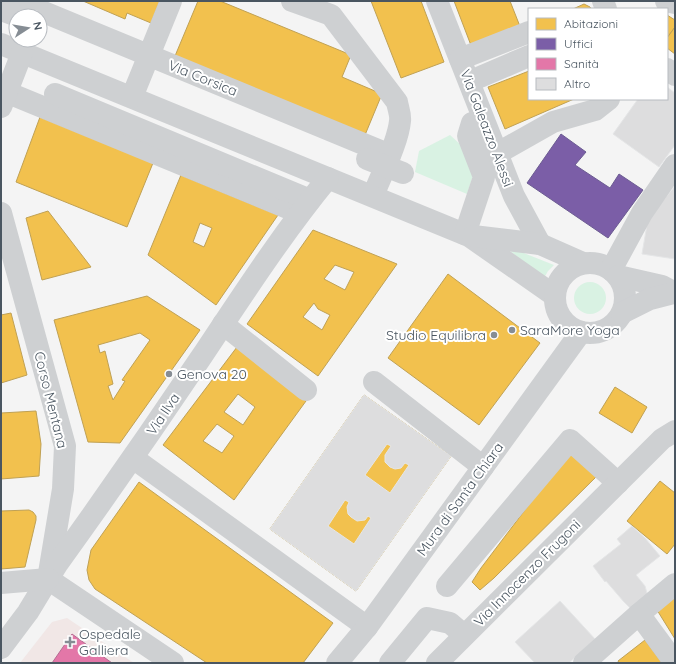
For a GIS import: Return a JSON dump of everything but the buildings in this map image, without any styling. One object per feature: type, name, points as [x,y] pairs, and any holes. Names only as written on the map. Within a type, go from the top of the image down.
[{"type":"street","name":"Via Corsica","points":[[17,1],[146,62],[393,165]]},
{"type":"street","points":[[132,97],[171,1]]},
{"type":"street","points":[[292,1],[332,15],[397,102],[401,119],[393,165],[373,196]]},
{"type":"street","name":"Via Galeazzo Alessi","points":[[437,1],[496,154],[514,196],[540,244]]},
{"type":"street","points":[[666,1],[675,2]]},
{"type":"street","name":"Via Corsica","points":[[48,28],[146,62]]},
{"type":"street","name":"Via Galeazzo Alessi","points":[[460,59],[528,32]]},
{"type":"street","points":[[1,44],[467,235],[555,296]]},
{"type":"street","points":[[22,53],[4,100],[305,206]]},
{"type":"street","name":"Via Galeazzo Alessi","points":[[480,77],[528,56]]},
{"type":"street","points":[[55,94],[305,206]]},
{"type":"street","points":[[496,154],[553,122],[595,110],[608,100]]},
{"type":"street","points":[[467,235],[474,204],[484,177],[468,136],[472,123]]},
{"type":"street","points":[[614,273],[642,213],[675,165]]},
{"type":"street","name":"Via Ilva","points":[[48,579],[133,458],[223,324],[305,206],[328,178]]},
{"type":"street","name":"Corso Mentana","points":[[1,213],[65,446],[60,506],[48,579],[28,612],[1,648]]},
{"type":"street","points":[[467,235],[540,244],[583,263]]},
{"type":"street","points":[[614,273],[624,287],[625,300],[622,313],[616,321],[609,328],[600,332],[582,332],[570,327],[562,319],[556,308],[555,296],[557,284],[563,274],[572,267],[583,263],[598,263],[614,273],[662,286],[675,293]]},
{"type":"street","points":[[622,313],[650,299],[675,293]]},
{"type":"street","points":[[223,324],[306,390]]},
{"type":"street","name":"Mura di Santa Chiara","points":[[337,663],[367,627],[582,332]]},
{"type":"street","points":[[374,382],[484,467]]},
{"type":"street","name":"Via Innocenzo Frugoni","points":[[437,663],[662,439],[675,431]]},
{"type":"street","points":[[447,586],[570,440],[618,483]]},
{"type":"street","points":[[133,458],[367,627]]},
{"type":"street","points":[[60,506],[75,510],[101,504]]},
{"type":"street","points":[[675,568],[675,573]]},
{"type":"street","points":[[1,583],[48,579],[173,663]]},
{"type":"street","points":[[584,663],[675,584]]},
{"type":"street","points":[[639,614],[675,663]]},
{"type":"street","points":[[390,663],[426,618],[450,623],[464,635]]},
{"type":"shaded area","name":"Ospedale Galliera","points":[[67,618],[134,663],[20,663],[52,622]]},
{"type":"green space","points":[[450,135],[462,146],[473,175],[467,194],[415,172],[419,151]]},
{"type":"green space","points":[[511,248],[554,265],[544,278],[509,250]]},
{"type":"green space","points":[[590,282],[601,287],[606,298],[601,309],[590,314],[579,309],[574,298],[579,287]]},
{"type":"place","name":"SaraMore Yoga","points":[[512,330]]},
{"type":"place","name":"Studio Equilibra","points":[[494,335]]},
{"type":"place","name":"Genova 20","points":[[169,374]]},
{"type":"place","name":"Ospedale Galliera","points":[[70,642]]}]
